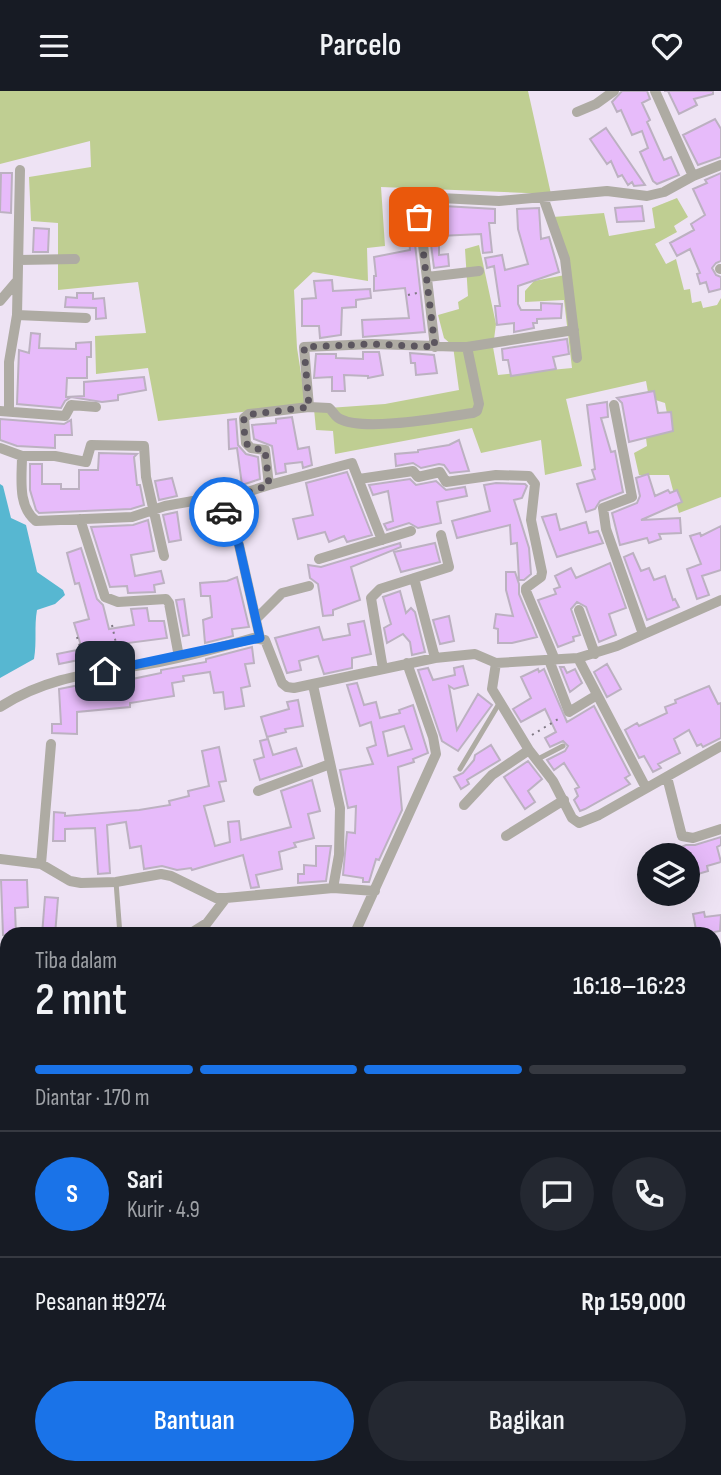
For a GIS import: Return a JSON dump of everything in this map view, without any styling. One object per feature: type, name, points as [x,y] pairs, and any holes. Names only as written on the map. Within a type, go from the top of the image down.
[{"type":"street","points":[[577,112],[596,104],[614,91]]},
{"type":"street","points":[[655,91],[693,176]]},
{"type":"street","points":[[435,347],[418,202],[421,197],[499,201],[607,191],[647,196],[664,193],[693,176],[721,165]]},
{"type":"street","points":[[20,170],[17,316],[5,361],[5,411],[65,416],[71,405],[96,407]]},
{"type":"street","points":[[547,197],[565,259],[577,358]]},
{"type":"street","points":[[19,260],[75,259]]},
{"type":"street","points":[[426,277],[479,271]]},
{"type":"street","points":[[0,302],[18,282]]},
{"type":"street","points":[[17,316],[86,318]]},
{"type":"street","points":[[309,407],[304,347],[372,344],[467,347],[574,330]]},
{"type":"street","points":[[269,485],[265,450],[251,448],[246,443],[244,418],[249,414],[309,407],[329,408],[341,420],[397,423],[473,413],[477,411],[479,404],[467,347]]},
{"type":"street","points":[[614,405],[632,497],[603,507],[606,529],[643,634]]},
{"type":"street","points":[[0,448],[22,456],[55,456],[86,462],[90,447],[94,444],[144,446],[146,477],[164,556]]},
{"type":"street","points":[[22,456],[23,502],[32,519],[52,522],[123,518],[175,503],[193,501],[223,504],[232,497],[269,485],[352,463],[382,540]]},
{"type":"street","points":[[359,479],[413,471],[418,477],[440,472],[446,482],[496,475],[529,476],[535,484],[531,520],[542,572],[541,577],[526,588],[526,591],[569,712],[597,695]]},
{"type":"street","points":[[223,504],[239,545],[260,638],[269,645],[282,683],[287,687],[313,685],[435,658],[475,655],[496,663],[595,655],[721,600]]},
{"type":"street","points":[[80,519],[104,597],[118,602],[166,599],[179,657]]},
{"type":"street","points":[[319,559],[411,531]]},
{"type":"street","points":[[383,669],[371,597],[380,589],[449,567],[441,535]]},
{"type":"street","points":[[414,578],[435,658]]},
{"type":"street","points":[[256,619],[282,593],[309,586]]},
{"type":"street","points":[[579,610],[595,655]]},
{"type":"street","points":[[0,707],[41,684],[260,638]]},
{"type":"street","points":[[578,658],[646,788]]},
{"type":"street","points":[[358,927],[436,754],[433,737],[407,663]]},
{"type":"street","points":[[496,663],[492,689],[575,821],[585,822],[721,746]]},
{"type":"street","points":[[313,685],[340,820],[333,888]]},
{"type":"street","points":[[41,864],[51,744]]},
{"type":"street","points":[[464,805],[492,775],[530,750]]},
{"type":"street","points":[[258,791],[330,764]]},
{"type":"street","points":[[667,777],[682,836],[693,838],[721,829]]},
{"type":"street","points":[[506,836],[564,800]]},
{"type":"street","points":[[0,859],[41,864],[70,881],[116,882],[161,874],[171,876],[208,895],[226,898],[333,888],[375,891]]},
{"type":"street","points":[[201,927],[207,923],[226,898]]},
{"type":"lane","points":[[460,768],[499,702]]},
{"type":"lane","points":[[530,750],[563,746]]},
{"type":"lane","points":[[116,882],[119,927]]},
{"type":"path","points":[[112,625],[122,668]]},
{"type":"path","points":[[77,637],[88,674]]},
{"type":"path","points":[[530,750],[569,712]]},
{"type":"green space","points":[[0,91],[528,91],[551,194],[381,187],[385,246],[367,248],[368,281],[313,272],[294,290],[297,348],[306,405],[158,421],[148,368],[96,374],[95,336],[146,333],[138,282],[58,290],[58,223],[31,221],[29,177],[91,167],[90,141],[0,164]]},
{"type":"green space","points":[[677,198],[688,217],[674,226],[677,232],[655,244],[666,264],[676,259],[684,290],[690,289],[692,303],[701,301],[703,308],[717,305],[721,298],[721,497],[679,513],[669,475],[639,475],[634,453],[647,446],[645,430],[669,424],[665,403],[649,398],[646,381],[566,399],[582,466],[545,475],[541,440],[481,453],[472,428],[335,454],[333,431],[316,430],[314,409],[385,404],[459,390],[453,346],[444,338],[438,315],[459,309],[458,302],[468,296],[465,249],[479,245],[496,324],[493,347],[498,375],[572,368],[564,300],[525,302],[525,291],[534,281],[565,275],[553,217],[604,213],[609,236],[655,228],[652,208]]},
{"type":"water","points":[[0,484],[3,486],[11,518],[26,525],[37,572],[63,590],[65,595],[55,604],[37,610],[34,659],[0,678]]},
{"type":"building","points":[[622,91],[647,91],[650,99],[642,103],[650,120],[647,122],[664,160],[671,157],[679,175],[657,184],[653,181],[640,152],[648,148],[642,131],[632,135],[621,110],[617,112],[612,102]]},
{"type":"building","points":[[668,91],[713,91],[713,94],[694,99],[697,105],[679,114]]},
{"type":"building","points":[[715,119],[721,129],[721,157],[698,165],[683,135]]},
{"type":"building","points":[[606,128],[645,185],[634,186],[632,182],[628,185],[622,175],[618,177],[611,161],[607,164],[590,139]]},
{"type":"building","points":[[1,173],[12,173],[11,213],[0,212]]},
{"type":"building","points":[[721,173],[721,261],[712,268],[716,275],[721,277],[721,289],[709,292],[706,282],[700,284],[697,274],[700,273],[690,249],[677,256],[670,243],[694,230],[691,224],[705,215],[693,189]]},
{"type":"building","points":[[426,205],[495,209],[495,223],[489,223],[492,252],[483,253],[481,234],[439,236],[439,255],[448,254],[449,266],[434,268]]},
{"type":"building","points":[[642,206],[644,221],[617,222],[615,208]]},
{"type":"building","points":[[539,208],[541,239],[549,237],[559,272],[518,286],[518,304],[521,310],[541,310],[541,303],[562,304],[561,318],[537,319],[537,323],[533,323],[534,328],[514,332],[514,323],[497,325],[495,306],[500,306],[494,266],[487,268],[485,258],[502,255],[505,270],[528,264],[518,229],[517,209]]},
{"type":"building","points":[[411,209],[425,332],[363,337],[362,320],[409,318],[405,288],[374,291],[374,257],[410,250],[408,230],[402,231],[399,211]]},
{"type":"building","points":[[34,228],[49,229],[48,252],[33,252]]},
{"type":"building","points":[[332,280],[333,291],[370,289],[371,298],[356,300],[356,307],[342,308],[341,335],[320,338],[319,326],[302,326],[302,299],[316,298],[314,281]]},
{"type":"building","points":[[77,293],[93,293],[93,299],[104,298],[106,318],[96,319],[96,308],[65,307],[66,297],[77,298]]},
{"type":"building","points":[[31,333],[40,334],[39,348],[76,349],[76,343],[91,342],[91,357],[87,357],[87,378],[67,378],[66,397],[84,396],[84,382],[144,377],[146,390],[118,395],[118,400],[102,402],[71,397],[61,408],[17,404],[19,350],[29,353]]},
{"type":"building","points":[[567,339],[569,354],[553,357],[556,369],[511,376],[508,360],[503,360],[502,349]]},
{"type":"building","points":[[363,352],[379,352],[383,375],[368,378],[344,375],[345,391],[332,391],[332,377],[314,378],[316,354],[336,354],[336,358],[363,359]]},
{"type":"building","points":[[410,353],[434,355],[437,373],[416,375],[415,363],[411,363]]},
{"type":"building","points":[[654,391],[658,413],[671,412],[673,431],[629,442],[622,403],[617,398]]},
{"type":"building","points":[[607,402],[608,417],[601,418],[611,452],[615,451],[623,492],[600,501],[595,509],[586,512],[577,484],[595,479],[587,405]]},
{"type":"building","points":[[292,417],[298,449],[309,447],[312,465],[303,468],[302,462],[285,464],[286,472],[276,474],[272,446],[254,439],[252,425],[276,423],[276,419]]},
{"type":"building","points":[[0,419],[64,424],[71,420],[72,435],[55,435],[55,448],[17,446],[0,440]]},
{"type":"building","points":[[236,419],[238,445],[246,454],[258,457],[260,479],[242,485],[237,448],[229,449],[228,420]]},
{"type":"building","points":[[459,440],[469,471],[450,473],[444,465],[439,464],[421,468],[413,463],[396,466],[395,454],[418,452]]},
{"type":"building","points":[[99,453],[137,454],[134,457],[137,485],[140,485],[144,505],[131,509],[39,513],[36,510],[30,490],[30,464],[42,464],[42,484],[61,484],[61,489],[79,489],[79,470],[98,470]]},
{"type":"building","points":[[347,472],[372,535],[347,542],[344,536],[329,542],[325,532],[298,539],[293,519],[313,515],[306,483]]},
{"type":"building","points":[[648,474],[655,496],[668,490],[670,493],[677,490],[682,502],[641,520],[680,518],[681,533],[659,534],[661,539],[649,543],[647,538],[620,545],[612,513],[637,503],[640,496],[636,478]]},
{"type":"building","points":[[172,478],[177,496],[159,500],[155,481]]},
{"type":"building","points":[[410,479],[416,485],[436,481],[446,490],[465,487],[467,496],[437,502],[441,523],[418,528],[409,523],[387,530],[384,524],[393,521],[388,491],[373,495],[369,485]]},
{"type":"building","points":[[496,483],[527,486],[522,498],[514,500],[529,548],[531,574],[524,580],[519,580],[517,543],[511,544],[510,525],[457,538],[452,521],[490,511],[484,485]]},
{"type":"building","points":[[177,512],[181,540],[169,542],[163,515]]},
{"type":"building","points":[[556,514],[560,530],[586,522],[589,533],[598,531],[603,543],[557,557],[542,517]]},
{"type":"building","points":[[148,520],[154,551],[131,555],[135,576],[161,571],[164,583],[154,585],[155,592],[128,593],[127,586],[110,587],[91,527],[133,525]]},
{"type":"building","points":[[721,526],[721,570],[702,576],[709,595],[697,599],[687,569],[701,564],[690,536],[700,533],[701,536]]},
{"type":"building","points":[[400,543],[401,547],[351,567],[360,600],[333,610],[333,615],[323,616],[318,584],[310,578],[308,565],[321,567]]},
{"type":"building","points":[[435,543],[440,562],[401,572],[394,552]]},
{"type":"building","points":[[81,548],[97,599],[103,605],[109,629],[134,625],[131,609],[147,608],[149,621],[164,621],[167,638],[112,645],[113,653],[59,664],[57,654],[82,649],[74,623],[89,619],[79,583],[75,584],[67,553]]},
{"type":"building","points":[[633,553],[641,571],[649,568],[654,580],[665,576],[673,600],[675,599],[679,607],[647,620],[624,557]]},
{"type":"building","points":[[610,563],[626,608],[609,614],[616,635],[599,642],[586,607],[577,602],[571,609],[580,635],[573,637],[574,641],[558,647],[538,600],[556,594],[554,589],[560,587],[555,576],[571,568],[576,578]]},
{"type":"building","points":[[506,572],[515,572],[519,594],[537,637],[512,643],[498,643],[498,629],[494,628],[496,614],[513,616],[506,590]]},
{"type":"building","points":[[237,577],[249,627],[232,629],[233,636],[205,643],[203,620],[212,617],[210,596],[201,596],[200,583],[227,581]]},
{"type":"building","points":[[400,591],[406,613],[411,608],[415,612],[425,652],[412,655],[410,642],[403,634],[387,643],[384,628],[391,624],[383,597]]},
{"type":"building","points":[[184,599],[189,635],[183,636],[176,600]]},
{"type":"building","points":[[449,616],[454,641],[440,644],[433,620]]},
{"type":"building","points":[[364,621],[371,654],[352,658],[352,668],[324,674],[318,656],[299,661],[301,670],[287,673],[275,638],[319,627],[323,640],[350,635],[348,624]]},
{"type":"building","points":[[252,647],[254,663],[245,664],[250,686],[241,688],[244,706],[225,709],[223,692],[214,693],[210,672],[183,676],[184,681],[172,683],[174,696],[130,703],[130,707],[77,712],[77,734],[52,733],[52,724],[61,724],[59,689],[130,675],[132,679],[161,673],[161,670],[206,662],[206,659]]},
{"type":"building","points":[[607,664],[621,689],[607,697],[594,672]]},
{"type":"building","points":[[463,666],[468,685],[454,689],[449,686],[457,730],[478,694],[492,705],[458,751],[442,741],[418,670],[428,668],[433,680],[455,675],[454,668]]},
{"type":"building","points":[[560,667],[564,667],[567,673],[575,669],[582,683],[570,692]]},
{"type":"building","points":[[538,669],[539,672],[544,669],[567,722],[594,706],[630,775],[625,778],[630,784],[580,811],[574,800],[578,796],[575,789],[579,787],[564,763],[554,770],[547,760],[565,751],[568,746],[563,741],[550,747],[545,738],[556,732],[545,709],[521,722],[513,709],[531,698],[521,677]]},
{"type":"building","points":[[357,683],[364,705],[376,702],[380,718],[400,713],[399,710],[413,705],[428,753],[413,759],[414,762],[398,767],[402,810],[379,860],[376,859],[369,882],[363,882],[363,878],[343,875],[347,832],[355,833],[356,806],[348,808],[340,770],[373,764],[367,748],[376,745],[371,722],[360,726],[347,685]],"holes":[[[404,726],[412,749],[388,756],[383,732]]]},
{"type":"building","points":[[709,686],[718,704],[721,703],[721,738],[703,747],[701,744],[697,746],[689,730],[674,739],[680,753],[658,764],[661,768],[653,772],[644,756],[639,758],[625,730],[667,713],[665,707],[676,703],[675,700]]},
{"type":"building","points":[[298,700],[303,726],[285,729],[286,732],[267,737],[261,717],[289,709],[287,702]]},
{"type":"building","points":[[268,739],[273,755],[296,748],[302,766],[260,780],[254,760],[264,757],[260,741]]},
{"type":"building","points":[[491,745],[500,760],[467,780],[469,784],[461,789],[454,777],[463,773],[475,755]]},
{"type":"building","points":[[219,747],[226,781],[219,782],[224,801],[204,806],[215,846],[230,842],[228,822],[239,821],[241,840],[291,827],[281,791],[312,780],[320,811],[308,814],[314,838],[294,843],[296,847],[279,852],[282,869],[256,875],[259,887],[251,888],[243,855],[192,870],[162,866],[144,869],[141,846],[130,848],[126,822],[107,825],[110,873],[98,874],[95,828],[65,829],[65,841],[53,841],[54,812],[65,813],[65,816],[170,805],[169,801],[189,796],[188,791],[209,786],[202,751]]},
{"type":"building","points":[[528,761],[542,779],[528,791],[535,802],[525,809],[504,777]]},
{"type":"building","points":[[721,837],[721,845],[717,847],[721,862],[707,866],[708,871],[700,873],[700,843]]},
{"type":"building","points":[[316,846],[331,846],[326,881],[298,883],[298,874],[304,874],[304,865],[316,866]]},
{"type":"building","points":[[1,880],[27,880],[28,907],[15,908],[16,927],[3,927]]},
{"type":"building","points":[[45,897],[58,898],[56,927],[43,927]]},
{"type":"building","points":[[704,912],[705,917],[721,915],[720,927],[695,927],[693,914]]},
{"type":"way so far","points":[[224,512],[223,504],[226,500],[269,485],[265,450],[251,448],[246,443],[243,422],[246,415],[309,407],[302,350],[304,347],[372,344],[435,347],[419,217]]},
{"type":"route","points":[[105,671],[201,653],[260,638],[239,545],[224,512]]}]
